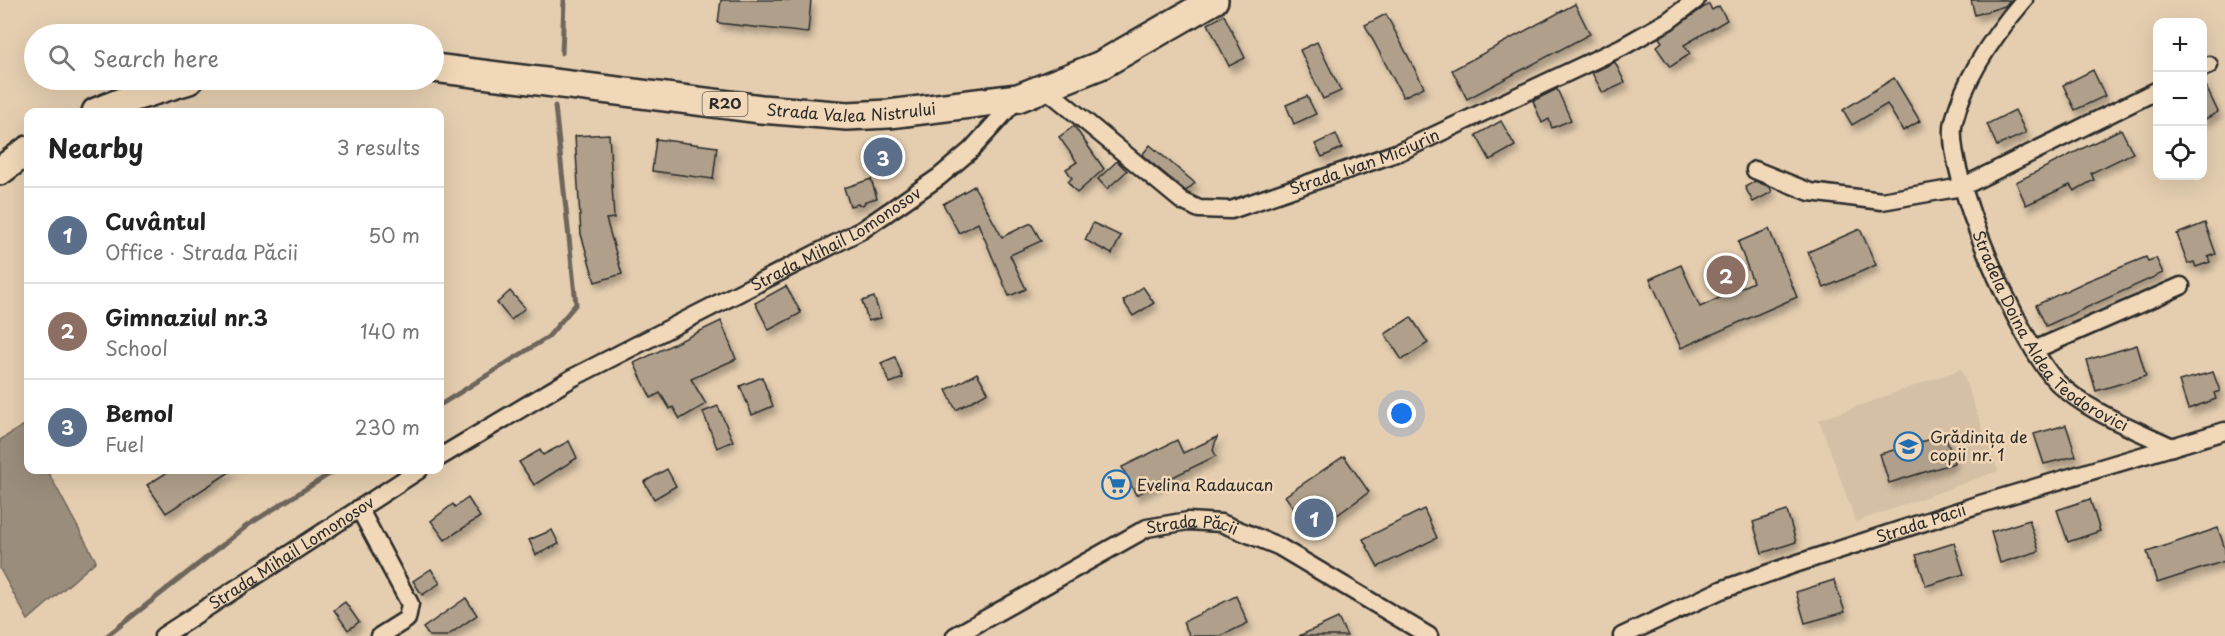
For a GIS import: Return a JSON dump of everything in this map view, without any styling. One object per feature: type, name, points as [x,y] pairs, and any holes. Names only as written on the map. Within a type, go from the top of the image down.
[{"type":"main road","name":"Strada Mihail Lomonosov","points":[[1018,98],[1101,65],[1214,0]]},
{"type":"main road","name":"Strada Valea Nistrului","points":[[444,69],[761,109],[848,116],[889,114],[1018,98]]},
{"type":"main road","points":[[106,108],[157,90]]},
{"type":"main road","points":[[0,171],[24,153]]},
{"type":"street","name":"Strada Ivan Miciurin","points":[[1045,88],[1182,201],[1199,209],[1231,210],[1398,152],[1622,47],[1668,21],[1696,0]]},
{"type":"street","name":"Stradela Doina Aldea Teodorovici","points":[[2024,0],[2005,22],[1971,76],[1953,123],[1962,187],[2005,300],[2034,350],[2058,384],[2080,399],[2172,447]]},
{"type":"street","points":[[1755,170],[1810,192],[1882,201],[1962,187],[2153,92]]},
{"type":"street","name":"Strada Mihail Lomonosov","points":[[444,455],[574,377],[862,230],[955,164],[992,129],[1018,98]]},
{"type":"street","points":[[2034,350],[2181,286]]},
{"type":"street","name":"Strada Păcii","points":[[1622,636],[1721,590],[1977,504],[2225,431]]},
{"type":"street","name":"Strada Mihail Lomonosov","points":[[163,636],[413,474]]},
{"type":"street","points":[[359,508],[410,604],[407,619],[380,636]]},
{"type":"street","name":"Strada Păcii","points":[[955,636],[1147,528],[1188,521],[1221,523],[1278,546],[1429,636]]},
{"type":"shaded area","name":"Grădinița de copii nr. 1","points":[[1961,369],[1998,471],[1856,522],[1819,420]]},
{"type":"shaded area","points":[[24,425],[24,474],[49,474],[96,561],[28,620],[0,569],[0,440]]},
{"type":"building","points":[[721,0],[811,0],[808,33],[718,23]]},
{"type":"building","points":[[1971,0],[2010,0],[2005,6],[1975,15]]},
{"type":"building","points":[[1575,4],[1590,34],[1467,99],[1452,70]]},
{"type":"building","points":[[1709,4],[1712,10],[1719,6],[1727,20],[1684,45],[1690,54],[1670,67],[1656,47],[1662,42],[1659,38]]},
{"type":"building","points":[[1386,14],[1424,87],[1403,97],[1365,25]]},
{"type":"building","points":[[1224,15],[1245,58],[1229,66],[1208,24]]},
{"type":"building","points":[[1317,42],[1341,91],[1323,99],[1300,50]]},
{"type":"building","points":[[1615,62],[1625,83],[1603,93],[1592,73]]},
{"type":"building","points":[[2093,70],[2105,96],[2075,110],[2063,85]]},
{"type":"building","points":[[1894,78],[1920,121],[1903,131],[1887,104],[1852,125],[1843,110]]},
{"type":"building","points":[[1557,89],[1571,120],[1552,128],[1549,119],[1542,123],[1533,101]]},
{"type":"building","points":[[2207,89],[2218,112],[2207,118]]},
{"type":"building","points":[[1307,96],[1316,114],[1294,124],[1286,105]]},
{"type":"building","points":[[2015,110],[2026,133],[1997,146],[1987,124]]},
{"type":"building","points":[[1501,121],[1515,146],[1490,160],[1476,135]]},
{"type":"building","points":[[1074,126],[1104,169],[1077,193],[1068,182],[1072,178],[1066,169],[1077,162],[1059,137]]},
{"type":"building","points":[[2121,129],[2133,153],[2091,173],[2094,180],[2074,191],[2070,185],[2026,205],[2016,182]]},
{"type":"building","points":[[609,134],[614,218],[606,219],[622,274],[595,282],[581,234],[575,136]]},
{"type":"building","points":[[1336,134],[1342,148],[1322,157],[1315,144]]},
{"type":"building","points":[[656,139],[717,147],[713,179],[652,171]]},
{"type":"building","points":[[1150,145],[1195,183],[1186,191],[1142,155]]},
{"type":"building","points":[[1117,161],[1127,171],[1107,189],[1098,179]]},
{"type":"building","points":[[871,179],[877,198],[866,201],[863,205],[850,206],[844,188]]},
{"type":"building","points":[[1755,181],[1770,187],[1772,192],[1753,202],[1745,187]]},
{"type":"building","points":[[974,186],[1002,237],[1031,223],[1041,241],[1010,255],[1026,289],[1009,296],[978,223],[959,233],[943,204]]},
{"type":"building","points":[[1093,223],[1121,236],[1112,254],[1085,240]]},
{"type":"building","points":[[2205,223],[2216,254],[2208,257],[2210,262],[2196,267],[2194,262],[2188,264],[2177,234]]},
{"type":"building","points":[[1769,229],[1797,297],[1681,348],[1650,279],[1681,265],[1700,307],[1753,282],[1738,242]]},
{"type":"building","points":[[1860,229],[1876,265],[1824,288],[1808,252]]},
{"type":"building","points":[[2146,257],[2148,261],[2156,258],[2163,273],[2046,326],[2036,305]]},
{"type":"building","points":[[786,286],[801,313],[769,330],[755,303]]},
{"type":"building","points":[[1143,287],[1154,303],[1133,316],[1123,301]]},
{"type":"building","points":[[510,291],[525,308],[511,320],[497,303]]},
{"type":"building","points":[[874,297],[881,318],[868,321],[862,301]]},
{"type":"building","points":[[1411,317],[1428,343],[1402,360],[1385,334]]},
{"type":"building","points":[[721,321],[736,359],[691,379],[706,404],[680,419],[673,407],[670,409],[660,393],[651,398],[634,363]]},
{"type":"building","points":[[2137,345],[2146,376],[2096,391],[2087,360]]},
{"type":"building","points":[[895,357],[903,378],[890,383],[881,363]]},
{"type":"building","points":[[2213,372],[2220,391],[2214,393],[2216,399],[2188,409],[2179,381]]},
{"type":"building","points":[[977,373],[988,392],[956,410],[946,390]]},
{"type":"building","points":[[762,377],[773,406],[752,415],[740,386]]},
{"type":"building","points":[[718,406],[733,441],[717,448],[703,412]]},
{"type":"building","points":[[2066,425],[2076,456],[2044,464],[2034,434]]},
{"type":"building","points":[[1945,435],[1954,463],[1889,483],[1880,454]]},
{"type":"building","points":[[1217,437],[1213,450],[1216,456],[1136,495],[1122,467],[1177,440],[1183,453]]},
{"type":"building","points":[[569,441],[577,458],[534,485],[519,462],[540,450],[543,455]]},
{"type":"building","points":[[1344,456],[1369,492],[1312,533],[1285,496]]},
{"type":"building","points":[[667,469],[676,486],[654,499],[644,482]]},
{"type":"building","points":[[165,474],[227,474],[166,513],[147,485]]},
{"type":"building","points":[[468,498],[480,517],[445,540],[431,521],[453,504],[455,507]]},
{"type":"building","points":[[2090,499],[2100,531],[2068,542],[2057,510]]},
{"type":"building","points":[[1424,509],[1437,538],[1378,567],[1363,539]]},
{"type":"building","points":[[1787,511],[1796,542],[1762,553],[1753,522]]},
{"type":"building","points":[[2029,520],[2039,551],[2000,563],[1991,532]]},
{"type":"building","points":[[2218,528],[2225,549],[2225,561],[2157,583],[2147,552]]},
{"type":"building","points":[[552,530],[559,544],[536,555],[529,540]]},
{"type":"building","points":[[1954,543],[1964,574],[1926,586],[1916,555]]},
{"type":"building","points":[[431,569],[440,583],[422,595],[413,581]]},
{"type":"building","points":[[1834,580],[1845,612],[1805,623],[1796,592]]},
{"type":"building","points":[[1236,596],[1248,623],[1221,636],[1190,636],[1183,622]]},
{"type":"building","points":[[466,598],[477,615],[447,636],[429,636],[423,628]]},
{"type":"building","points":[[345,602],[359,622],[348,630],[334,610]]},
{"type":"building","points":[[1338,618],[1347,636],[1299,636]]},
{"type":"waterway","points":[[562,53],[564,0]]},
{"type":"waterway","points":[[444,402],[548,337],[576,304],[555,106]]},
{"type":"waterway","points":[[107,636],[248,525],[330,474]]},
{"type":"place","name":"Bemol","points":[[883,157]]},
{"type":"place","name":"Gimnaziul nr.3","points":[[1726,275]]},
{"type":"place","name":"Grădinița de copii nr. 1","points":[[1909,446]]},
{"type":"place","name":"Evelina Radaucan","points":[[1116,485]]},
{"type":"place","name":"Cuvântul","points":[[1314,518]]}]
